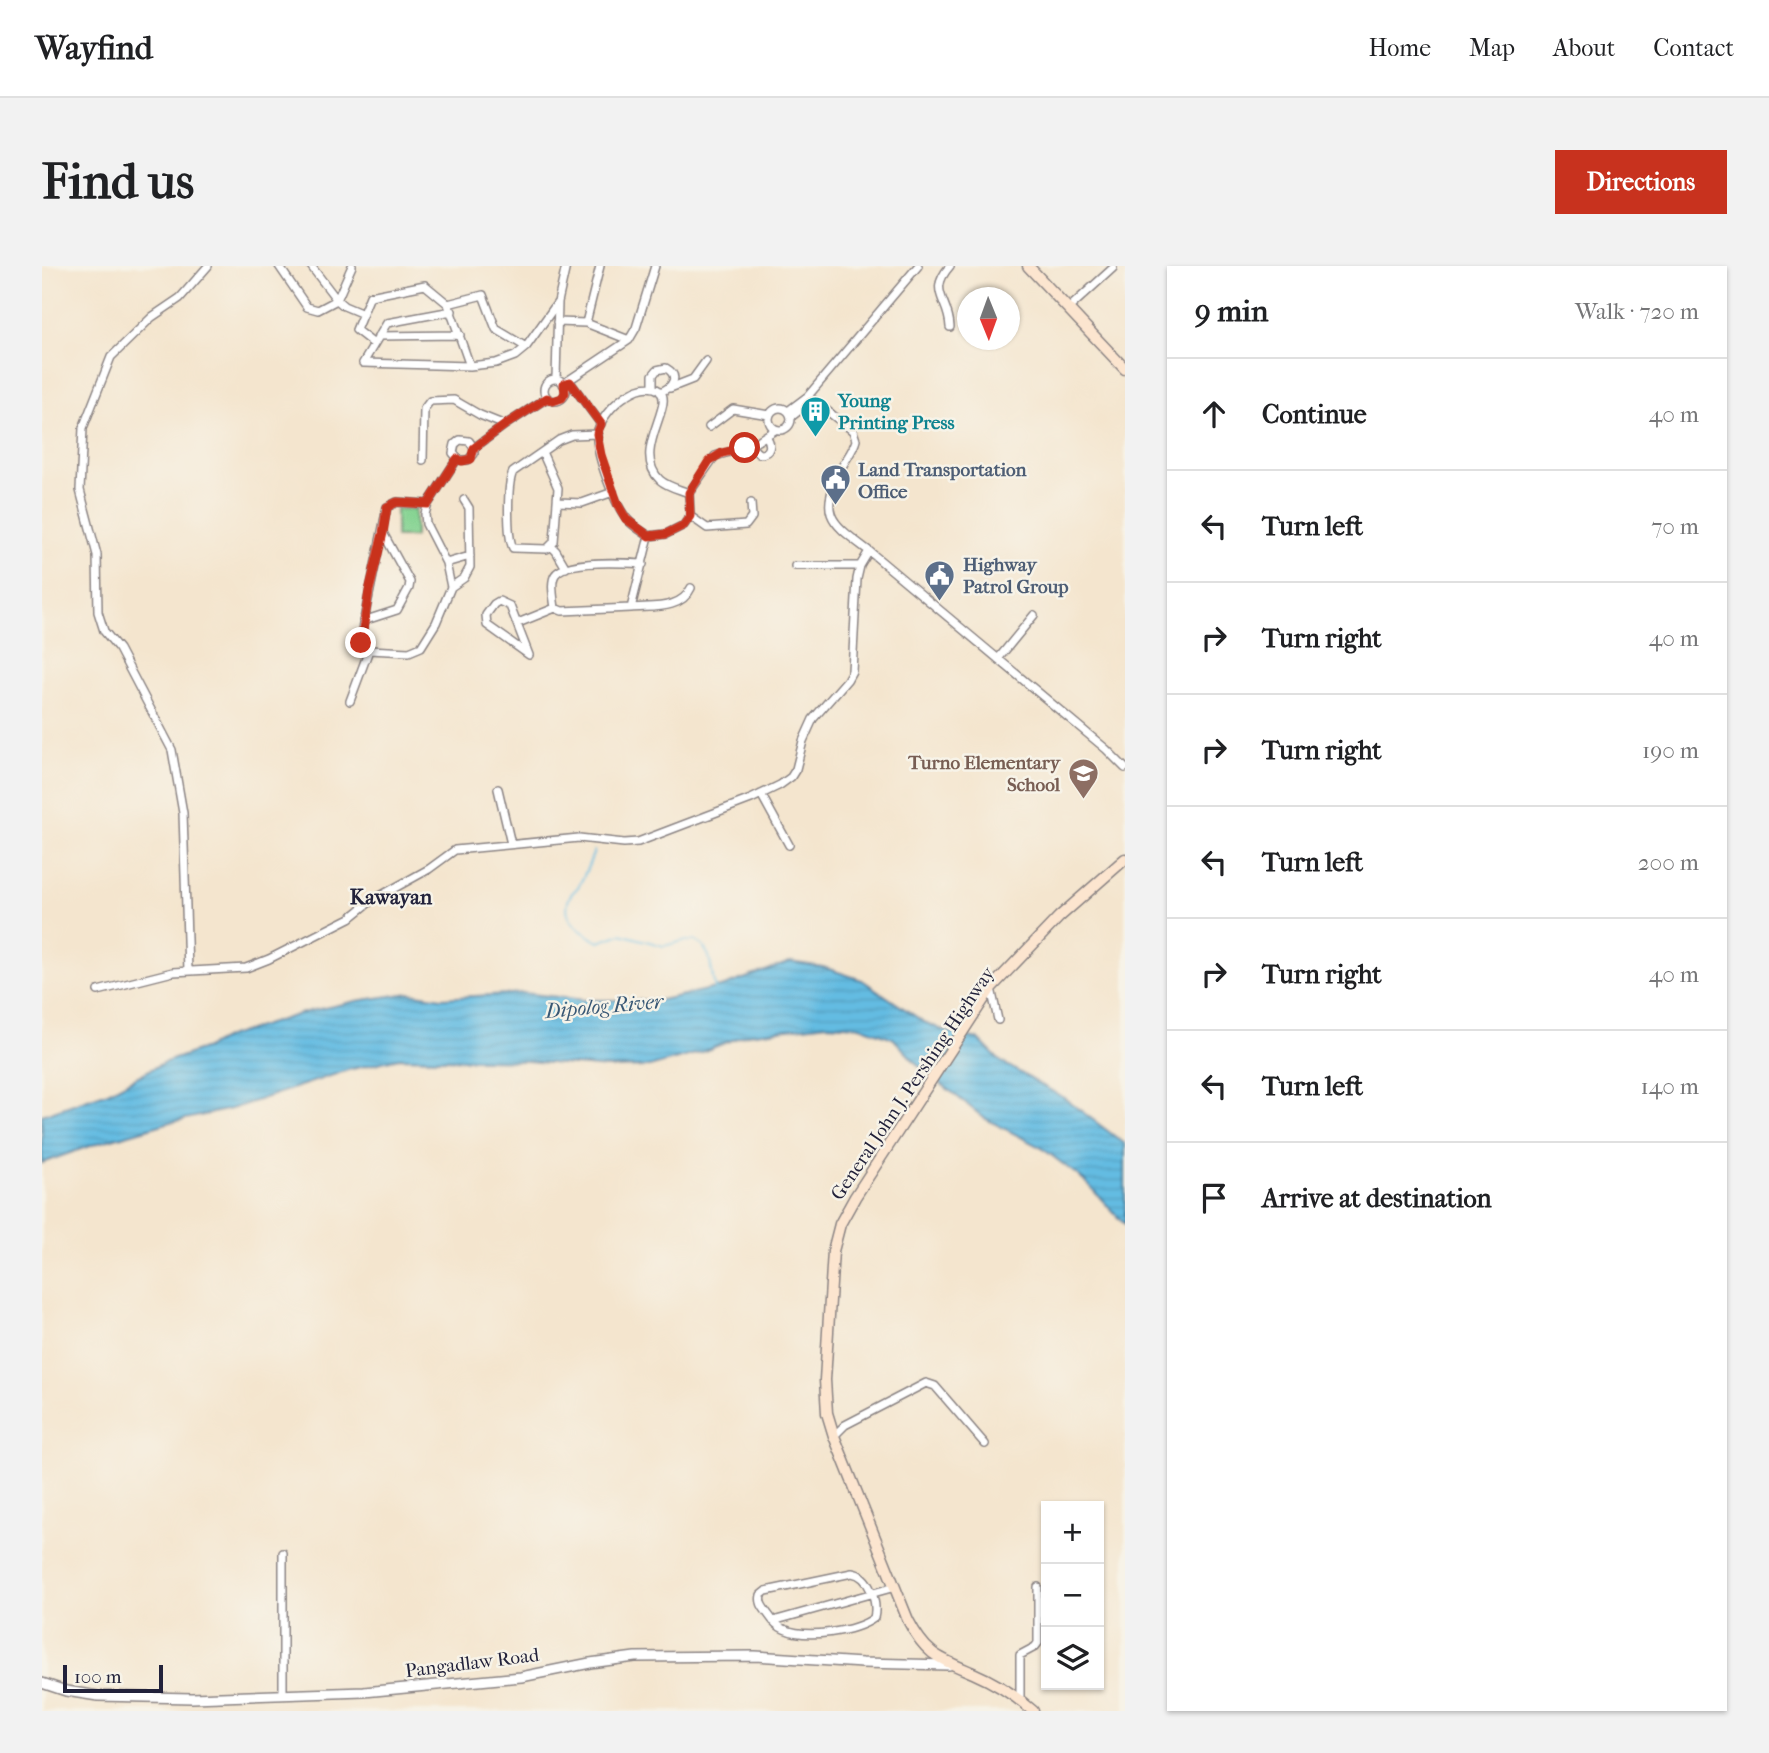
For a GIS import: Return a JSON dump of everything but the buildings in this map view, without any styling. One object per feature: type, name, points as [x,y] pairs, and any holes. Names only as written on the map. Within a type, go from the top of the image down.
[{"type":"main road","points":[[1028,266],[1125,369]]},
{"type":"main road","name":"General John J. Pershing Highway","points":[[1033,1711],[1020,1700],[974,1674],[950,1665],[918,1640],[827,1413],[825,1380],[833,1251],[840,1224],[855,1197],[991,988],[1059,917],[1125,859]]},
{"type":"street","points":[[188,971],[183,813],[172,750],[119,649],[104,631],[98,612],[97,555],[80,489],[83,428],[111,357],[152,317],[180,298],[208,266]]},
{"type":"street","points":[[279,266],[307,307],[318,310],[337,300],[352,266]]},
{"type":"street","points":[[311,266],[337,300],[363,314]]},
{"type":"street","points":[[566,266],[558,302],[557,322],[563,382],[565,393],[562,398],[553,401],[547,398],[544,387],[547,382],[563,382],[629,340],[636,328],[655,266]]},
{"type":"street","points":[[586,323],[600,266]]},
{"type":"street","points":[[706,361],[693,379],[670,388],[640,388],[620,400],[601,424],[597,434],[613,492],[626,519],[649,536],[677,530],[690,516],[689,493],[715,456],[750,446],[775,430],[787,428],[789,414],[811,398],[918,266]]},
{"type":"street","points":[[950,266],[941,276],[939,284],[941,299],[948,310],[950,327]]},
{"type":"street","points":[[1068,309],[1113,268]]},
{"type":"street","points":[[374,344],[357,333],[373,294],[428,286],[450,307],[470,366]]},
{"type":"street","points":[[526,348],[496,329],[483,295],[450,307],[387,323],[363,364],[470,366],[496,363],[515,356],[526,348],[558,302]]},
{"type":"street","points":[[557,322],[586,323],[629,340]]},
{"type":"street","points":[[379,335],[460,335]]},
{"type":"street","points":[[670,388],[674,381],[672,374],[666,368],[657,370],[653,375],[664,404],[649,445],[652,466],[660,479],[668,485],[689,493]]},
{"type":"street","points":[[563,382],[601,424]]},
{"type":"street","points":[[474,448],[469,441],[457,442],[453,450],[457,459],[471,459],[474,448],[547,398]]},
{"type":"street","points":[[811,398],[853,431],[856,440],[836,481],[829,512],[831,520],[1106,749],[1125,768]]},
{"type":"street","points":[[423,460],[424,409],[430,401],[457,401],[480,415],[505,425]]},
{"type":"street","points":[[709,427],[733,409],[769,415],[778,408],[789,414]]},
{"type":"street","points":[[769,415],[769,424],[775,430]]},
{"type":"street","points":[[552,547],[521,550],[513,548],[510,542],[510,478],[513,472],[559,440],[572,435],[597,434]]},
{"type":"street","points":[[750,446],[759,454],[766,453],[770,444],[766,436]]},
{"type":"street","points":[[542,452],[555,480],[558,502],[552,547]]},
{"type":"street","points":[[451,587],[446,564],[425,524],[425,514],[428,504],[457,459]]},
{"type":"street","points":[[558,502],[582,503],[613,492]]},
{"type":"street","points":[[428,504],[397,502],[387,507],[363,621],[361,643],[369,650],[409,652],[421,647],[436,623],[451,587],[467,574],[470,556],[469,508],[464,500]]},
{"type":"street","points":[[690,516],[707,528],[746,525],[752,517],[751,503]]},
{"type":"street","points":[[363,621],[397,610],[409,588],[408,577],[383,533]]},
{"type":"street","points":[[631,608],[649,536]]},
{"type":"street","points":[[552,547],[565,568]]},
{"type":"street","points":[[98,991],[173,972],[246,968],[269,959],[350,918],[371,901],[429,869],[455,850],[579,838],[638,842],[761,794],[791,777],[813,719],[848,680],[852,671],[855,598],[860,566],[869,551]]},
{"type":"street","points":[[446,564],[470,556]]},
{"type":"street","points":[[555,608],[553,582],[555,575],[565,568],[605,562],[643,564]]},
{"type":"street","points":[[795,566],[860,566]]},
{"type":"street","points":[[518,623],[555,608],[562,611],[679,603],[691,588]]},
{"type":"street","points":[[505,602],[510,606],[518,623],[529,652],[529,655],[487,625],[486,615],[494,604],[505,602]]},
{"type":"street","points":[[999,659],[1034,615]]},
{"type":"street","points":[[350,701],[369,650]]},
{"type":"street","points":[[498,789],[511,844]]},
{"type":"street","points":[[761,794],[789,845]]},
{"type":"street","points":[[991,988],[998,1020]]},
{"type":"street","points":[[834,1436],[845,1425],[926,1383],[935,1386],[985,1444]]},
{"type":"street","points":[[283,1553],[283,1694]]},
{"type":"street","points":[[852,1573],[864,1578],[875,1605],[874,1618],[858,1626],[832,1633],[804,1633],[782,1629],[773,1621],[760,1600],[766,1591],[852,1573]]},
{"type":"street","points":[[773,1621],[895,1587]]},
{"type":"street","points":[[1020,1700],[1020,1655],[1038,1643],[1038,1587]]},
{"type":"street","name":"Pangadlaw Road","points":[[42,1683],[66,1692],[125,1698],[192,1698],[364,1692],[498,1680],[590,1662],[635,1657],[755,1656],[950,1665]]},
{"type":"green space","points":[[396,509],[415,509],[415,537],[396,537]]},
{"type":"water","name":"Dipolog River","points":[[790,962],[823,967],[862,980],[924,1022],[947,1032],[978,1039],[1000,1061],[1064,1098],[1125,1144],[1125,1225],[1084,1180],[1042,1148],[984,1118],[919,1066],[893,1038],[860,1026],[827,1024],[747,1034],[702,1052],[649,1067],[610,1068],[527,1061],[399,1058],[348,1070],[231,1109],[167,1123],[98,1143],[42,1163],[42,1115],[108,1092],[163,1063],[206,1048],[227,1037],[306,1012],[410,993],[442,998],[524,993],[584,1000],[661,1000],[724,986]]},
{"type":"waterway","points":[[594,851],[582,880],[567,904],[574,924],[599,942],[621,934],[664,946],[695,941],[703,946],[709,956],[715,989]]},
{"type":"place","name":"Young Printing Press","points":[[815,438]]},
{"type":"place","name":"Land Transportation Office","points":[[835,507]]},
{"type":"place","name":"Highway Patrol Group","points":[[940,602]]},
{"type":"place","name":"Turno Elementary School","points":[[1083,800]]},
{"type":"district","name":"Kawayan","points":[[391,897]]},
{"type":"route","points":[[361,643],[387,507],[397,502],[428,504],[457,459],[471,459],[474,448],[547,398],[553,401],[562,398],[566,389],[564,384],[570,382],[601,424],[597,434],[601,455],[618,505],[626,519],[649,536],[666,534],[684,525],[690,516],[689,493],[709,461],[722,453],[745,448]]}]
